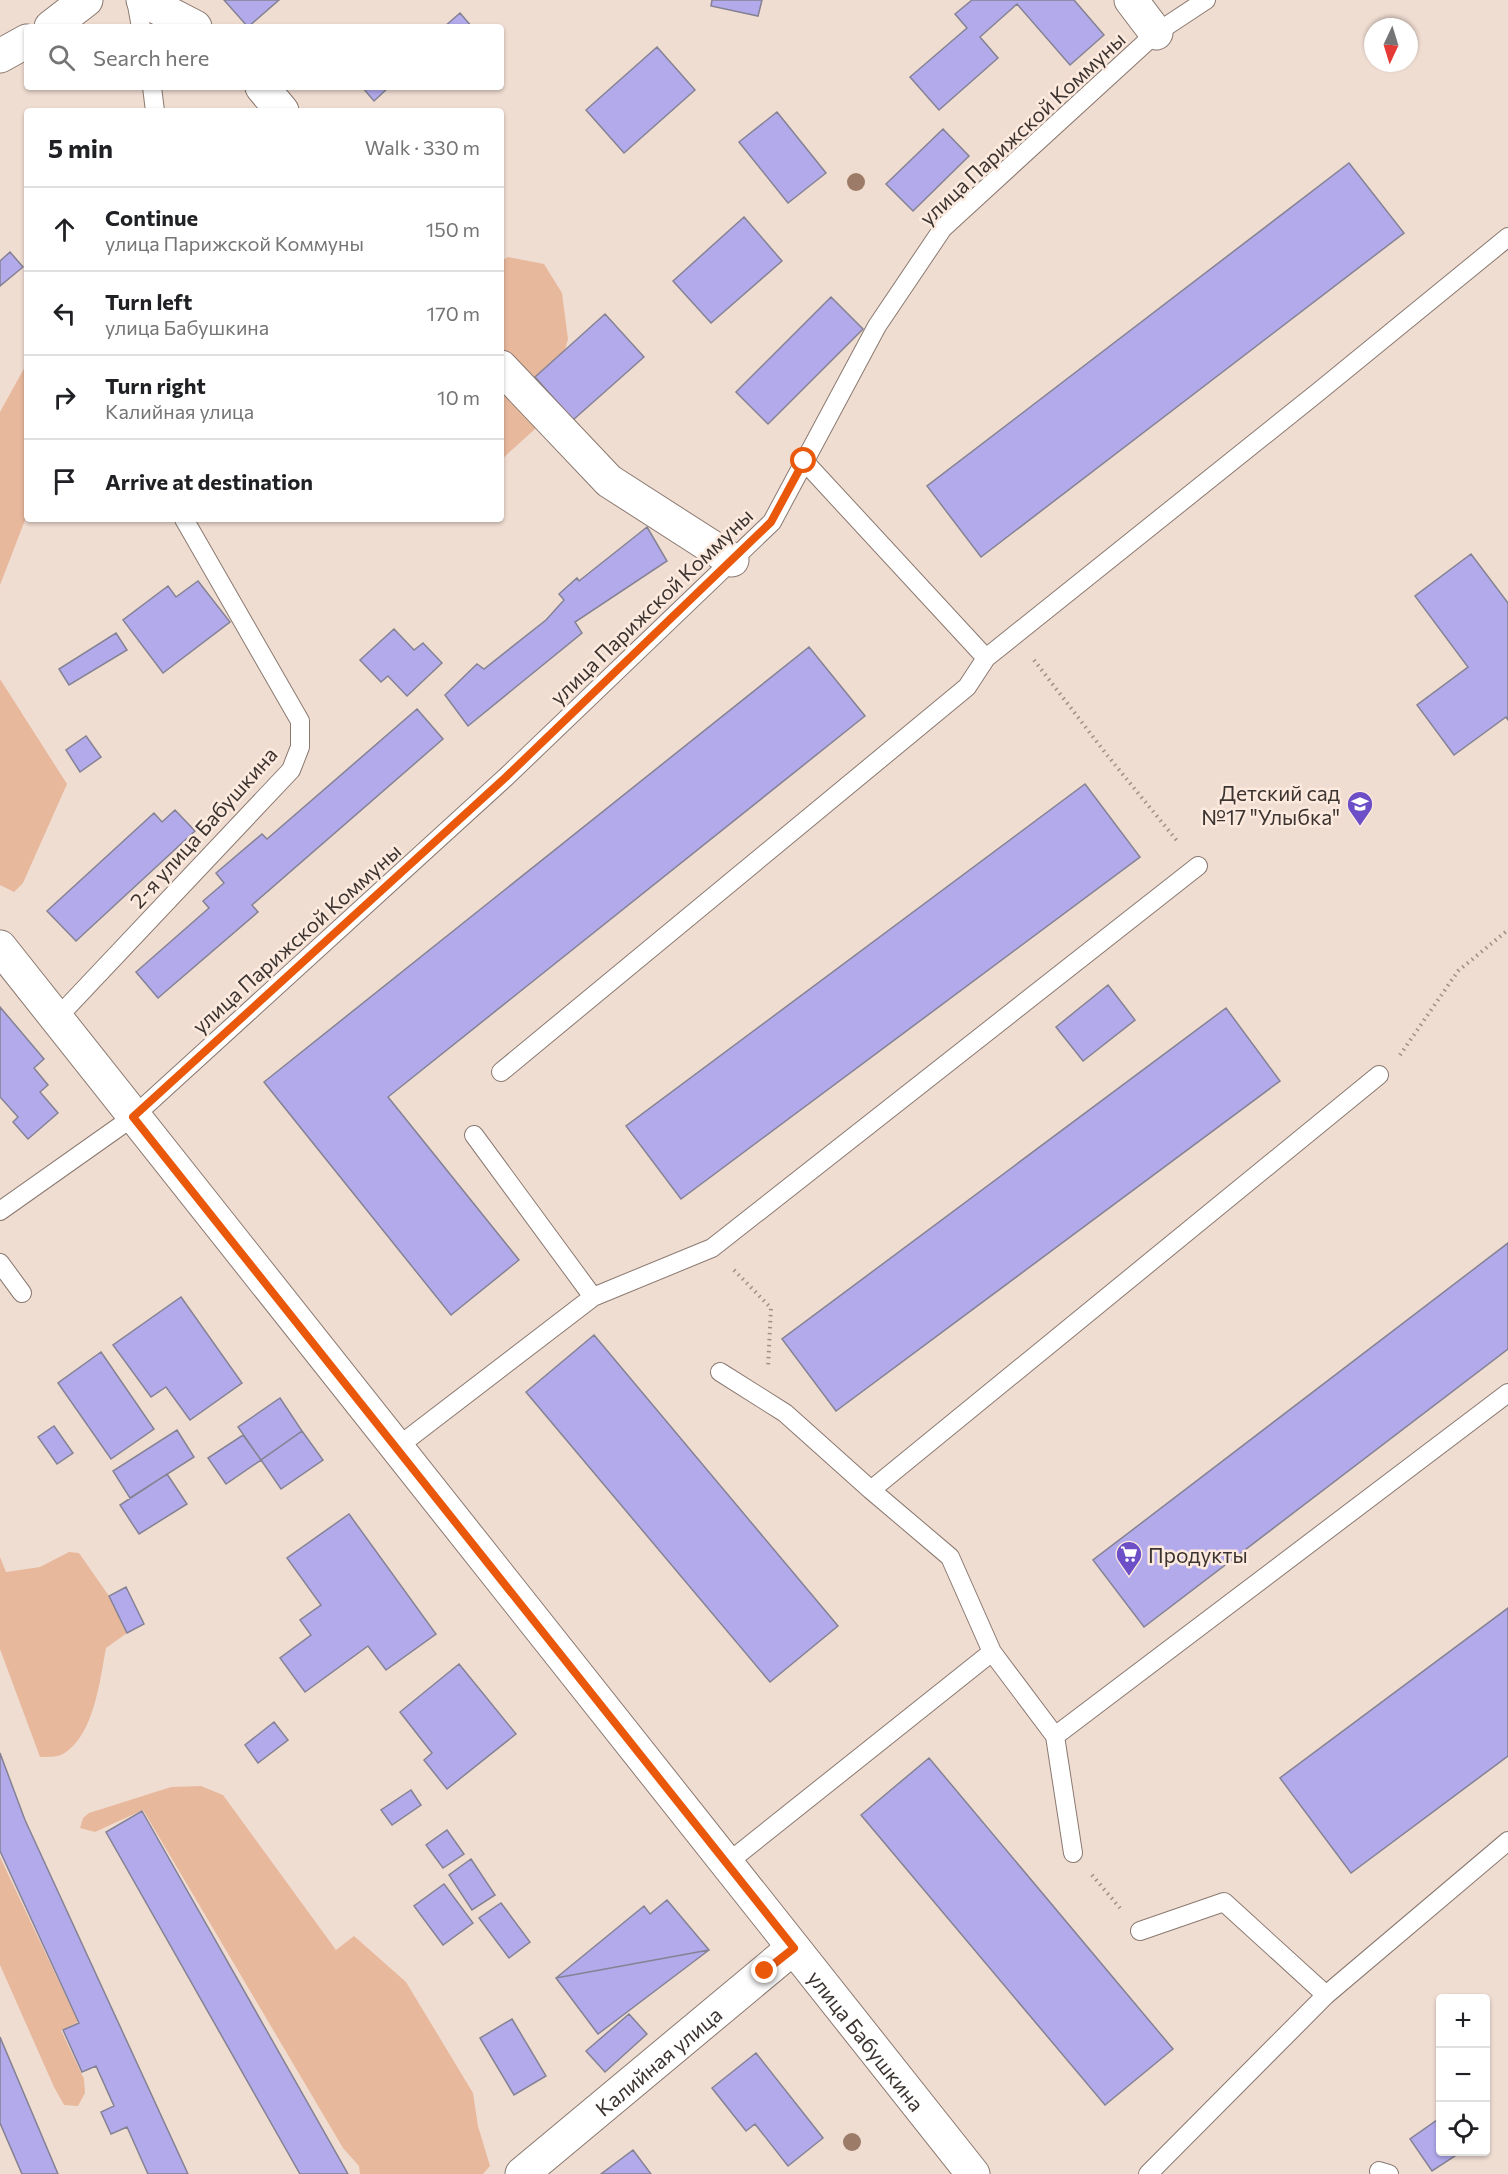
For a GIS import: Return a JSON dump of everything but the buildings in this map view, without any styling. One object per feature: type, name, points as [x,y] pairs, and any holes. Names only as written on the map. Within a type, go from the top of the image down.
[{"type":"street","points":[[55,24],[86,0]]},
{"type":"street","points":[[143,0],[189,24]]},
{"type":"street","points":[[1131,0],[1156,33]]},
{"type":"street","points":[[0,56],[24,43]]},
{"type":"street","points":[[264,90],[280,108]]},
{"type":"street","points":[[504,370],[609,482],[732,560]]},
{"type":"street","name":"улица Бабушкина","points":[[0,947],[973,2174]]},
{"type":"street","name":"Калийная улица","points":[[522,2174],[794,1948]]},
{"type":"lane","points":[[136,0],[140,24]]},
{"type":"lane","name":"улица Парижской Коммуны","points":[[0,1211],[133,1117],[506,777],[771,522],[877,326],[943,228],[1156,33],[1206,0]]},
{"type":"lane","points":[[152,90],[155,108]]},
{"type":"lane","points":[[501,1072],[967,687],[986,658],[1508,237]]},
{"type":"lane","points":[[804,461],[986,658]]},
{"type":"lane","name":"2-я улица Бабушкина","points":[[56,1019],[291,770],[300,747],[300,721],[186,522]]},
{"type":"lane","points":[[396,1448],[593,1297],[712,1248],[1198,866]]},
{"type":"lane","points":[[871,1490],[1379,1075]]},
{"type":"lane","points":[[474,1135],[593,1297]]},
{"type":"lane","points":[[0,1263],[22,1293]]},
{"type":"lane","points":[[720,1372],[785,1413],[950,1557],[992,1652],[1055,1736],[1073,1853]]},
{"type":"lane","points":[[1055,1736],[1508,1393]]},
{"type":"lane","points":[[726,1864],[992,1652]]},
{"type":"lane","points":[[1148,2174],[1326,1995],[1508,1841]]},
{"type":"lane","points":[[1140,1931],[1224,1902],[1326,1995]]},
{"type":"path","points":[[1015,635],[1107,755],[1198,866]]},
{"type":"path","points":[[1379,1075],[1402,1054],[1458,971],[1508,930]]},
{"type":"path","points":[[712,1248],[771,1308],[766,1401]]},
{"type":"path","points":[[1073,1853],[1140,1931]]},
{"type":"shaded area","points":[[508,257],[544,264],[562,293],[568,339],[546,419],[504,457],[504,259]]},
{"type":"shaded area","points":[[24,368],[24,522],[0,585],[0,412]]},
{"type":"shaded area","points":[[0,679],[67,784],[23,883],[14,892],[0,885]]},
{"type":"shaded area","points":[[69,1552],[79,1553],[109,1596],[127,1633],[106,1648],[94,1706],[89,1721],[74,1746],[63,1754],[40,1757],[0,1649],[0,1557],[6,1572],[40,1567]]},
{"type":"shaded area","points":[[201,1786],[223,1795],[336,1950],[354,1936],[406,1982],[473,2093],[478,2126],[490,2166],[483,2174],[360,2174],[359,2166],[343,2148],[143,1810],[95,1832],[80,1828],[83,1818],[89,1813],[171,1787]]},
{"type":"shaded area","points":[[0,1857],[78,2022],[61,2030],[84,2079],[85,2093],[78,2106],[64,2105],[54,2087],[0,1965]]},
{"type":"place","name":"Детский сад №17 \"Улыбка\"","points":[[1360,827]]},
{"type":"place","name":"Продукты","points":[[1129,1577]]},
{"type":"route","points":[[765,1971],[794,1948],[133,1117],[506,777],[771,522],[804,461]]}]
